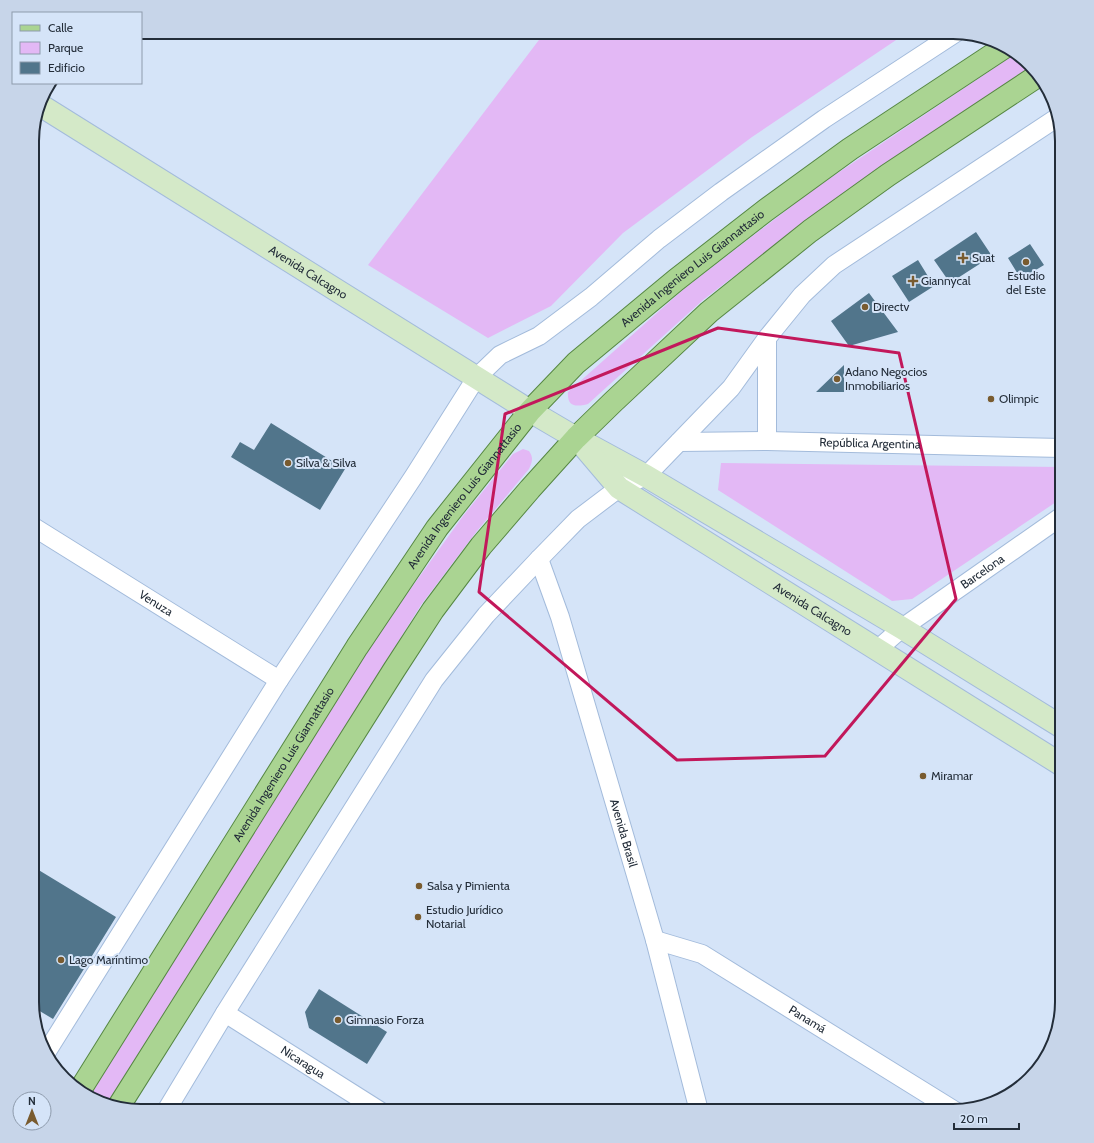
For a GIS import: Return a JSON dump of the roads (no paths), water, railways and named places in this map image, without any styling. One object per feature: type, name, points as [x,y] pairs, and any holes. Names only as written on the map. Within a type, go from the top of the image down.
[{"type":"main road","name":"Avenida Ingeniero Luis Giannattasio","points":[[83,1086],[191,910],[357,647],[437,528],[530,411],[576,363],[676,280],[766,210],[850,149],[1000,50]]},
{"type":"main road","points":[[121,1102],[433,610],[481,546],[530,489],[576,438],[709,312],[810,231],[888,175],[1034,79]]},
{"type":"street","points":[[50,1047],[279,680],[414,476],[476,378],[500,355],[539,336],[585,301],[658,239],[721,192],[824,119],[946,39]]},
{"type":"street","name":"Avenida Calcagno","points":[[45,108],[530,411],[646,476],[902,628],[1055,723]]},
{"type":"street","points":[[170,1104],[225,1013],[434,680],[486,615],[539,558],[578,520],[619,488],[646,476],[732,388],[767,338],[802,295],[834,265],[1053,120]]},
{"type":"street","points":[[767,338],[767,441]]},
{"type":"street","name":"Avenida Calcagno","points":[[576,438],[619,488],[1055,760]]},
{"type":"street","name":"República Argentina","points":[[679,442],[767,441],[1055,448]]},
{"type":"street","name":"Barcelona","points":[[878,650],[902,628],[1055,521]]},
{"type":"street","name":"Venuza","points":[[39,530],[279,680]]},
{"type":"street","name":"Avenida Brasil","points":[[539,558],[560,616],[655,940],[697,1104]]},
{"type":"street","name":"Panamá","points":[[655,940],[702,954],[943,1104]]},
{"type":"street","name":"Nicaragua","points":[[225,1013],[369,1104]]},
{"type":"place","name":"Suat","points":[[963,258]]},
{"type":"place","name":"Estudio del Este","points":[[1026,262]]},
{"type":"place","name":"Giannycal","points":[[913,281]]},
{"type":"place","name":"Directv","points":[[865,307]]},
{"type":"place","name":"Adano Negocios Inmobiliarios","points":[[837,379]]},
{"type":"place","name":"Olimpic","points":[[991,399]]},
{"type":"place","name":"Silva & Silva","points":[[288,463]]},
{"type":"place","name":"Miramar","points":[[923,776]]},
{"type":"place","name":"Salsa y Pimienta","points":[[419,886]]},
{"type":"place","name":"Estudio Jurídico Notarial","points":[[418,917]]},
{"type":"place","name":"Lago Maríntimo","points":[[61,960]]},
{"type":"place","name":"Gimnasio Forza","points":[[338,1020]]}]
